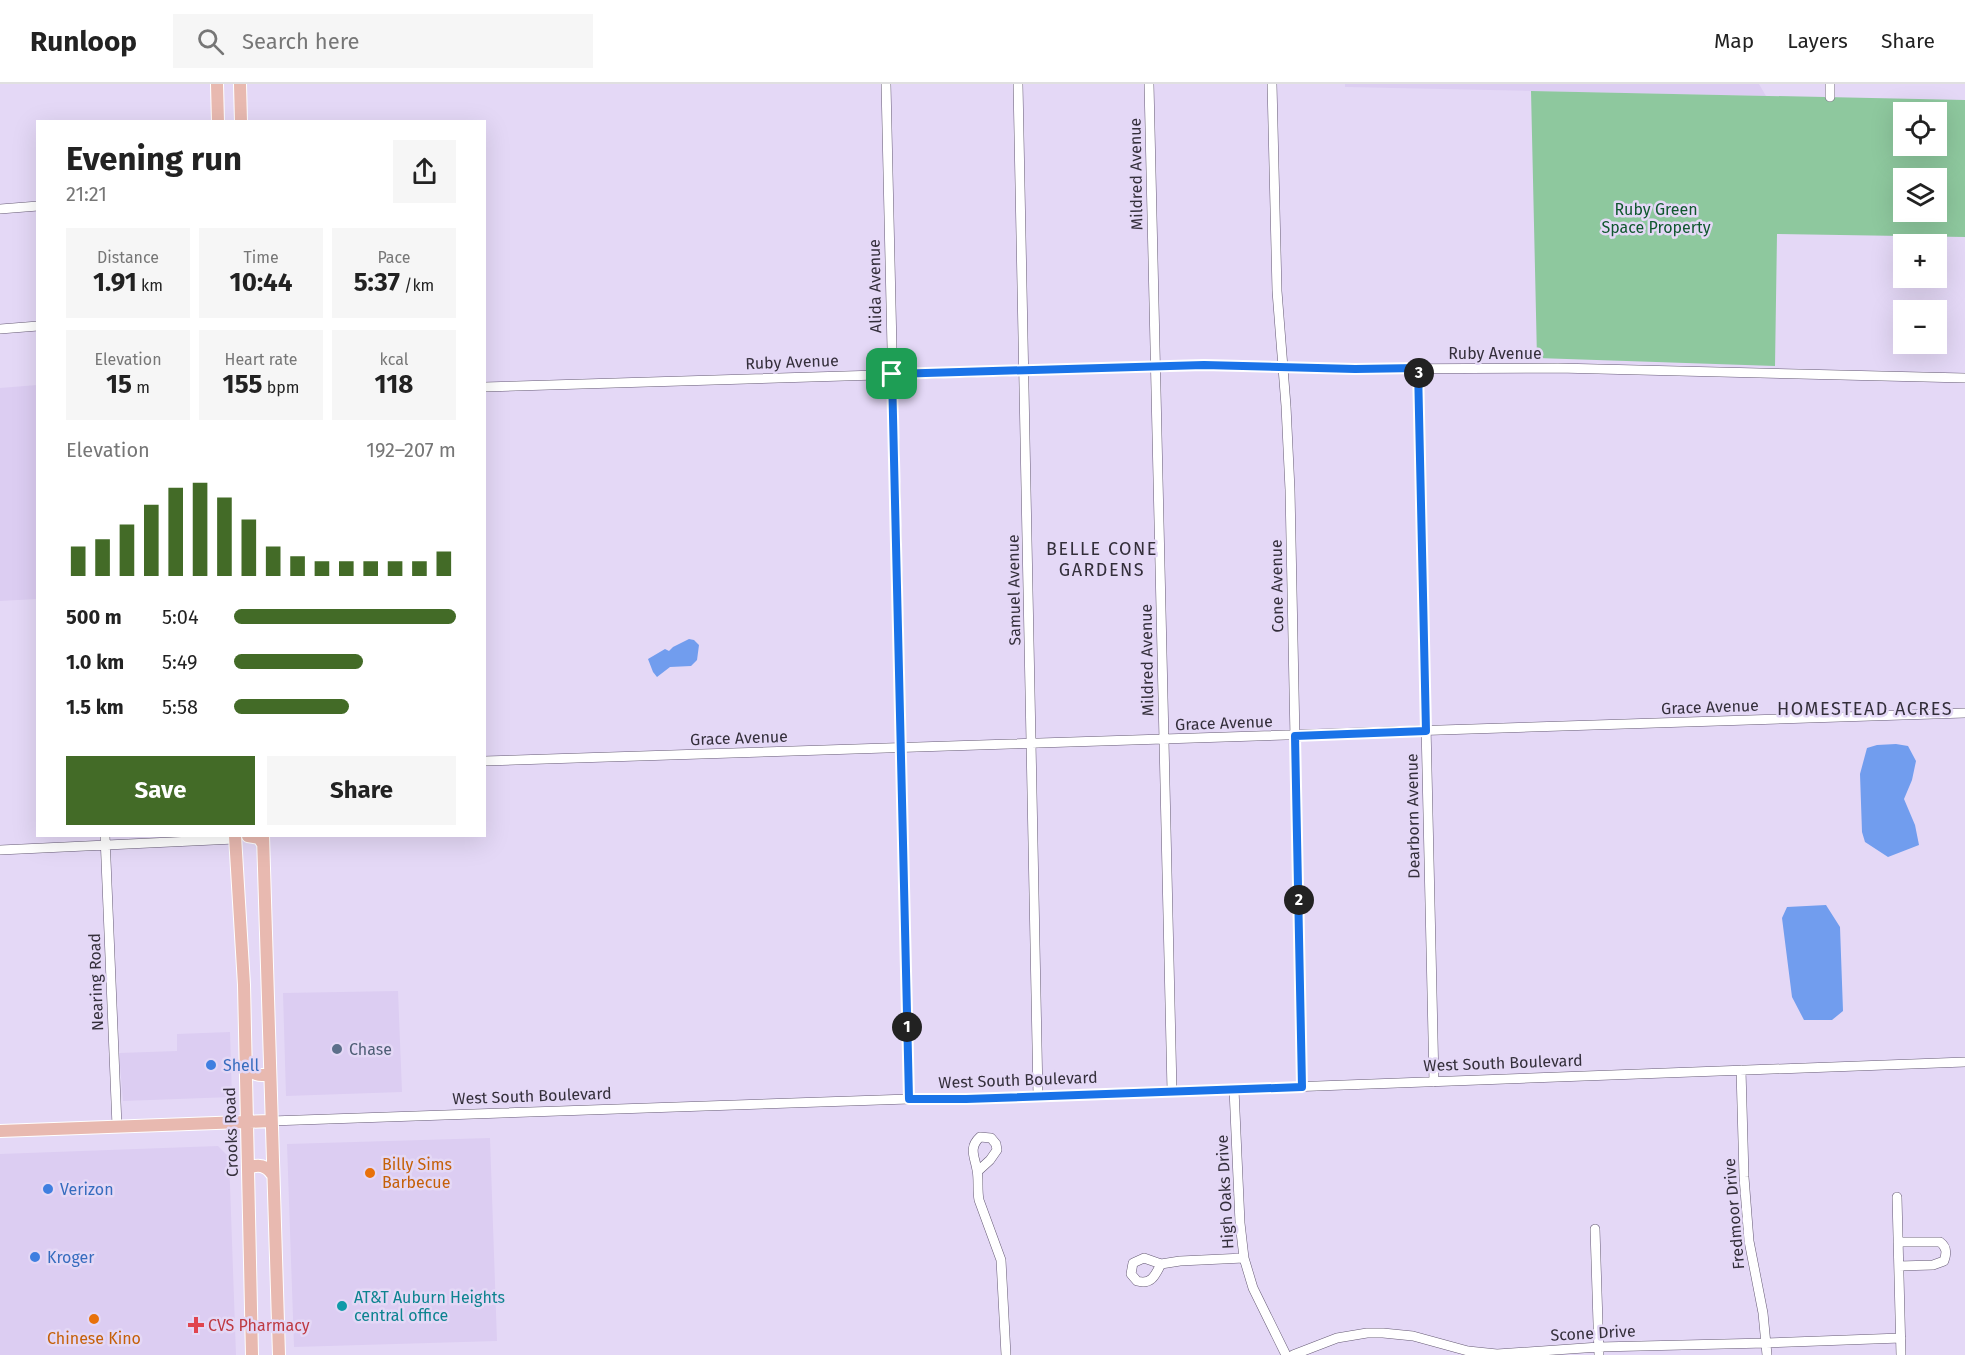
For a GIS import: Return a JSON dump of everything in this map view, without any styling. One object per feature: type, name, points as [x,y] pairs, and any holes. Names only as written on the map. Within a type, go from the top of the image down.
[{"type":"main road","points":[[217,84],[218,120]]},
{"type":"main road","points":[[240,84],[242,120]]},
{"type":"main road","name":"Crooks Road","points":[[241,837],[252,1355]]},
{"type":"main road","points":[[263,840],[279,1355]]},
{"type":"main road","points":[[246,1066],[260,1076],[269,1074]]},
{"type":"main road","name":"West South Boulevard","points":[[0,1131],[270,1121]]},
{"type":"main road","points":[[248,1168],[264,1166],[272,1174]]},
{"type":"street","name":"Alida Avenue","points":[[886,84],[909,1099]]},
{"type":"street","name":"Samuel Avenue","points":[[1018,84],[1038,1095]]},
{"type":"street","name":"Mildred Avenue","points":[[1149,84],[1172,1091]]},
{"type":"street","name":"Cone Avenue","points":[[1272,84],[1276,269],[1289,466],[1302,1087]]},
{"type":"street","points":[[1830,84],[1830,97]]},
{"type":"street","points":[[0,209],[36,206]]},
{"type":"street","points":[[0,329],[36,326]]},
{"type":"street","name":"Ruby Avenue","points":[[486,387],[1251,365],[1355,369],[1558,368],[1965,378]]},
{"type":"street","name":"Dearborn Avenue","points":[[1418,368],[1434,1082]]},
{"type":"street","name":"Grace Avenue","points":[[486,761],[1965,713]]},
{"type":"street","points":[[0,850],[105,841],[214,837]]},
{"type":"street","name":"Nearing Road","points":[[105,841],[117,1126]]},
{"type":"street","name":"West South Boulevard","points":[[270,1121],[909,1099],[966,1099],[1965,1062]]},
{"type":"street","name":"Fredmoor Drive","points":[[1741,1070],[1744,1177],[1749,1241],[1767,1355]]},
{"type":"street","name":"High Oaks Drive","points":[[1234,1089],[1240,1230],[1244,1258],[1253,1288],[1286,1355]]},
{"type":"street","points":[[978,1171],[979,1200],[1001,1260],[1004,1281],[1006,1355]]},
{"type":"street","points":[[1897,1197],[1902,1355]]},
{"type":"street","points":[[1595,1229],[1599,1351]]},
{"type":"street","points":[[1898,1242],[1940,1242],[1946,1247],[1944,1261],[1937,1264],[1899,1266]]},
{"type":"street","points":[[1161,1264],[1172,1261],[1244,1258]]},
{"type":"street","name":"Scone Drive","points":[[1293,1355],[1321,1343],[1367,1333],[1413,1336],[1457,1352],[1497,1354],[1901,1338]]},
{"type":"shaded area","points":[[1345,84],[1759,84],[1766,96],[1345,87]]},
{"type":"shaded area","points":[[36,385],[36,599],[0,601],[0,388]]},
{"type":"shaded area","points":[[398,991],[402,1092],[286,1096],[283,993]]},
{"type":"shaded area","points":[[230,1032],[232,1097],[123,1101],[119,1053],[177,1051],[177,1034]]},
{"type":"shaded area","points":[[490,1138],[497,1341],[294,1347],[287,1144]]},
{"type":"shaded area","points":[[218,1146],[229,1157],[236,1355],[0,1355],[0,1154]]},
{"type":"green space","name":"Ruby Green Space Property","points":[[1531,91],[1965,100],[1965,237],[1947,237],[1947,234],[1893,234],[1893,236],[1777,234],[1775,366],[1537,358]]},
{"type":"water","points":[[689,639],[699,645],[697,660],[691,666],[670,667],[657,677],[648,659],[665,649],[669,651]]},
{"type":"water","points":[[1896,744],[1908,746],[1916,761],[1912,780],[1904,799],[1915,825],[1919,845],[1888,857],[1865,842],[1862,832],[1860,774],[1867,748]]},
{"type":"water","points":[[1826,905],[1840,927],[1843,1011],[1832,1020],[1804,1020],[1792,997],[1782,918],[1787,907]]},
{"type":"place","name":"Chase","points":[[337,1049]]},
{"type":"place","name":"Shell","points":[[211,1065]]},
{"type":"place","name":"Billy Sims Barbecue","points":[[370,1173]]},
{"type":"place","name":"Verizon","points":[[48,1189]]},
{"type":"place","name":"Kroger","points":[[35,1257]]},
{"type":"place","name":"AT&T Auburn Heights central office","points":[[342,1306]]},
{"type":"place","name":"Chinese Kino","points":[[94,1319]]},
{"type":"place","name":"CVS Pharmacy","points":[[196,1325]]},
{"type":"district","name":"BELLE CONE GARDENS","points":[[1102,559]]},
{"type":"district","name":"HOMESTEAD ACRES","points":[[1865,709]]},
{"type":"route","points":[[1204,365],[1355,369],[1418,368],[1426,731],[1295,736],[1302,1087],[909,1099],[892,374],[1204,365]]}]
